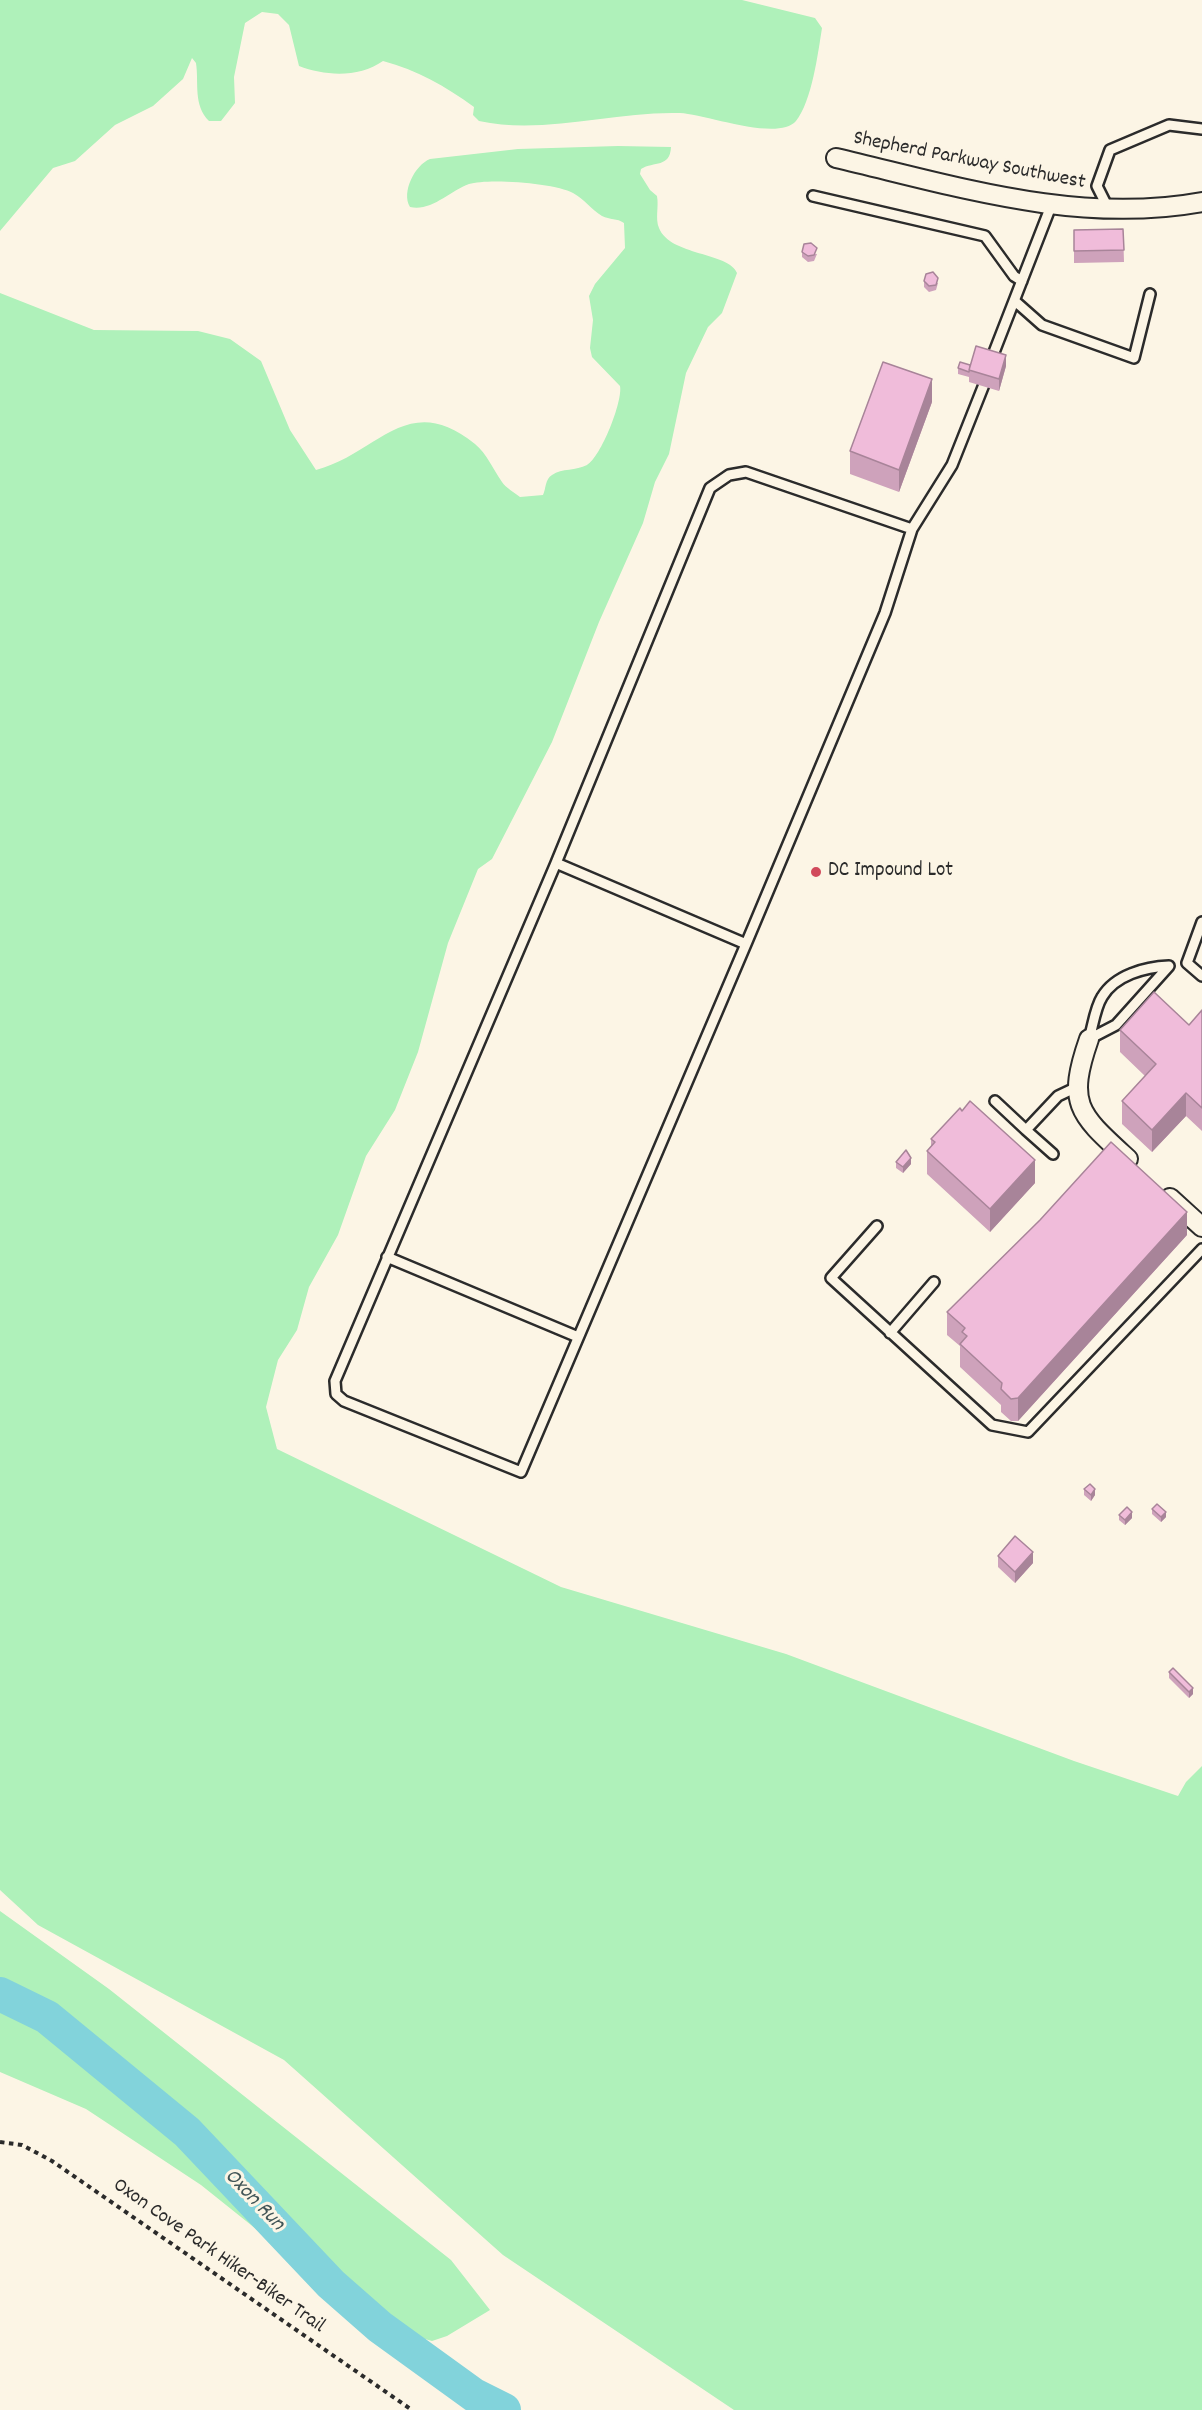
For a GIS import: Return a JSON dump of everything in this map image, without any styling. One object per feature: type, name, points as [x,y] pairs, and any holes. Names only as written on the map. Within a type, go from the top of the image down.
[{"type":"street","name":"Shepherd Parkway Southwest","points":[[836,158],[1051,206],[1109,210],[1202,202]]},
{"type":"street","points":[[1089,1039],[1080,1066],[1076,1097],[1089,1124],[1141,1171]]},
{"type":"street","points":[[1159,1187],[1202,1227]]},
{"type":"lane","points":[[1109,210],[1097,186],[1110,150],[1169,125],[1202,129]]},
{"type":"lane","points":[[813,196],[985,236],[994,245],[1004,264],[1022,281]]},
{"type":"lane","points":[[912,529],[746,472],[729,475],[710,488],[556,863],[335,1381],[336,1394],[344,1401],[521,1472],[885,614],[912,529],[952,465],[1051,206]]},
{"type":"lane","points":[[1016,302],[1042,325],[1134,358],[1150,294]]},
{"type":"lane","points":[[556,863],[746,944]]},
{"type":"lane","points":[[1187,963],[1202,922]]},
{"type":"lane","points":[[1089,1039],[1102,997],[1126,975],[1149,967],[1187,963]]},
{"type":"lane","points":[[1187,963],[1202,976]]},
{"type":"lane","points":[[1089,1039],[1116,1025],[1169,966]]},
{"type":"lane","points":[[1026,1131],[1058,1096],[1077,1087]]},
{"type":"lane","points":[[995,1101],[1053,1154]]},
{"type":"lane","points":[[877,1226],[831,1278],[992,1425],[1028,1432],[1202,1249]]},
{"type":"lane","points":[[387,1257],[578,1337]]},
{"type":"lane","points":[[890,1333],[934,1282]]},
{"type":"path","name":"Oxon Cove Park Hiker-Biker Trail","points":[[0,2142],[22,2145],[52,2161],[412,2410]]},
{"type":"green space","points":[[0,0],[742,0],[815,18],[822,28],[814,76],[806,102],[796,121],[787,127],[758,128],[680,113],[630,115],[554,124],[504,125],[479,121],[473,115],[474,107],[452,92],[419,74],[383,61],[374,67],[342,74],[320,72],[299,66],[289,25],[278,14],[262,12],[245,23],[234,77],[235,103],[221,121],[209,121],[204,115],[199,101],[196,63],[192,58],[183,79],[153,106],[115,125],[75,161],[53,168],[0,231]]},
{"type":"green space","points":[[671,147],[668,158],[641,169],[640,174],[650,190],[657,196],[659,228],[665,237],[675,244],[723,261],[732,266],[737,273],[722,313],[708,327],[686,373],[669,454],[655,482],[643,523],[599,622],[552,742],[492,859],[478,869],[448,943],[418,1052],[395,1110],[366,1156],[338,1235],[309,1287],[297,1330],[278,1360],[266,1407],[277,1449],[561,1587],[786,1654],[1074,1761],[1178,1796],[1186,1782],[1202,1766],[1202,2410],[734,2410],[503,2255],[284,2060],[38,1925],[0,1890],[0,293],[94,330],[198,331],[230,339],[261,361],[290,430],[316,470],[338,462],[393,430],[411,424],[430,423],[451,429],[475,444],[504,484],[520,497],[543,495],[552,475],[560,471],[583,467],[593,460],[615,415],[620,386],[592,357],[590,348],[593,320],[589,296],[595,284],[625,248],[624,223],[602,216],[573,193],[538,184],[478,182],[462,187],[433,204],[418,208],[410,207],[408,187],[419,167],[430,159],[518,149]]},
{"type":"green space","points":[[0,1911],[109,1989],[451,2260],[490,2310],[447,2336],[432,2341],[376,2325],[201,2185],[86,2109],[0,2072]]},
{"type":"building","points":[[1123,229],[1124,250],[1074,251],[1074,230]]},
{"type":"building","points":[[811,243],[817,248],[814,255],[808,256],[802,252],[804,244]]},
{"type":"building","points":[[933,272],[938,278],[936,285],[929,286],[924,281],[926,274]]},
{"type":"building","points":[[976,346],[1006,355],[999,379],[969,370]]},
{"type":"building","points":[[883,362],[932,379],[899,470],[850,451]]},
{"type":"building","points":[[960,362],[970,365],[969,372],[958,368]]},
{"type":"building","points":[[1154,992],[1189,1025],[1202,1010],[1202,1108],[1186,1093],[1152,1130],[1122,1101],[1156,1064],[1120,1030]]},
{"type":"building","points":[[970,1101],[1035,1160],[990,1209],[927,1151],[935,1142],[931,1139],[960,1108],[962,1111]]},
{"type":"building","points":[[1111,1142],[1187,1212],[1018,1398],[1011,1399],[1001,1389],[1002,1383],[960,1344],[967,1336],[962,1332],[965,1328],[947,1312],[1040,1220]]},
{"type":"building","points":[[906,1150],[911,1158],[903,1167],[896,1162]]},
{"type":"building","points":[[1090,1484],[1095,1489],[1091,1495],[1084,1489]]},
{"type":"building","points":[[1157,1504],[1166,1512],[1161,1517],[1152,1509]]},
{"type":"building","points":[[1127,1507],[1132,1512],[1125,1520],[1119,1515]]},
{"type":"building","points":[[1015,1536],[1033,1552],[1015,1572],[998,1556]]},
{"type":"building","points":[[1173,1668],[1193,1688],[1189,1692],[1169,1672]]},
{"type":"waterway","name":"Oxon Run","points":[[0,1994],[47,2017],[187,2132],[331,2284],[380,2327],[474,2395],[504,2410]]},
{"type":"place","name":"DC Impound Lot","points":[[816,872]]}]
